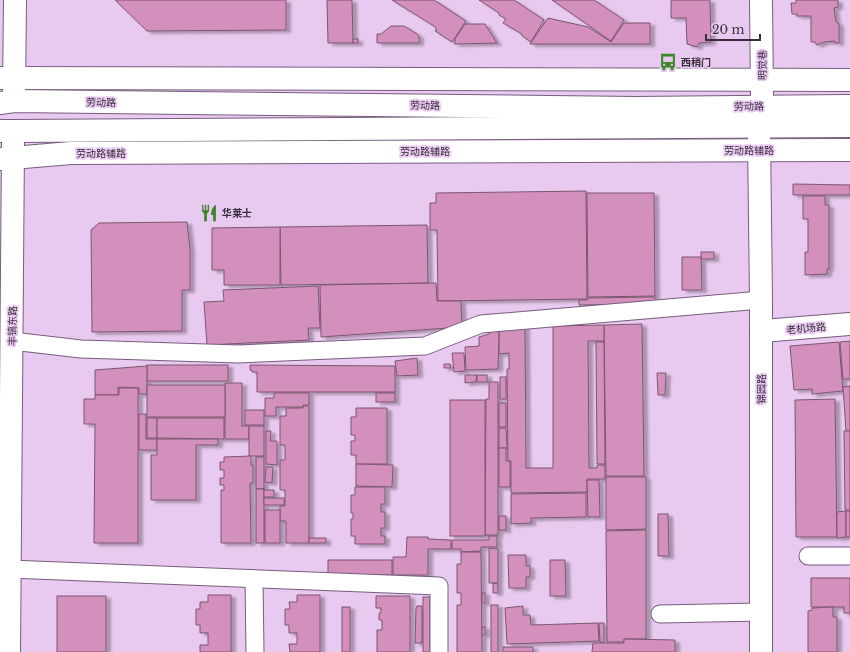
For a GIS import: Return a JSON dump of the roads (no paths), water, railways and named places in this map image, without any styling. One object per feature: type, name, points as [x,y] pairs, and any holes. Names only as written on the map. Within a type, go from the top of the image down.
[{"type":"street","name":"丰镐东路","points":[[9,652],[12,341],[7,159],[7,78],[15,0]]},
{"type":"street","name":"明觉巷","points":[[760,116],[762,80],[761,0]]},
{"type":"street","points":[[7,78],[850,80]]},
{"type":"street","name":"劳动路","points":[[7,102],[620,107],[760,116],[850,126]]},
{"type":"street","name":"劳动路","points":[[7,131],[760,116],[850,106]]},
{"type":"street","name":"锦园路","points":[[760,116],[761,652]]},
{"type":"street","name":"劳动路辅路","points":[[7,159],[71,153],[850,150]]},
{"type":"street","points":[[12,341],[81,349],[238,354],[425,346],[481,324],[761,300]]},
{"type":"street","name":"老机场路","points":[[761,331],[850,324]]},
{"type":"street","points":[[808,556],[850,556]]},
{"type":"street","points":[[9,569],[439,586],[439,652]]},
{"type":"street","points":[[254,579],[254,652]]},
{"type":"street","points":[[660,614],[761,612]]},
{"type":"place","name":"西稍门","points":[[668,62]]},
{"type":"place","name":"华莱士","points":[[209,213]]}]
